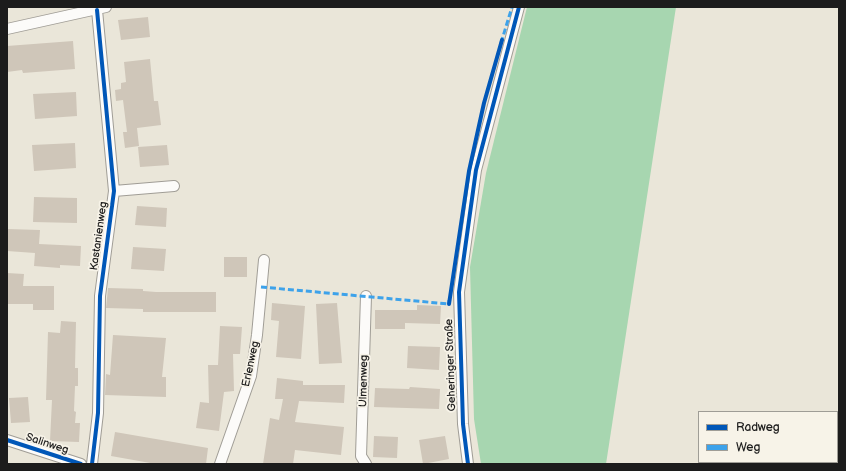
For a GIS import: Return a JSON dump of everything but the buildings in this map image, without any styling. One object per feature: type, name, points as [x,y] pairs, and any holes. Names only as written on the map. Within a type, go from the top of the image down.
[{"type":"street","name":"Geheringer Straße","points":[[468,464],[463,424],[459,292],[476,170],[519,7]]},
{"type":"street","points":[[7,29],[102,8]]},
{"type":"street","name":"Kastanienweg","points":[[92,464],[98,413],[100,296],[114,191],[102,8]]},
{"type":"street","points":[[114,191],[174,186]]},
{"type":"street","name":"Erlenweg","points":[[220,464],[251,376],[257,335],[264,260]]},
{"type":"street","name":"Ulmenweg","points":[[366,296],[362,456],[366,464]]},
{"type":"street","name":"Salinweg","points":[[7,440],[81,464]]},
{"type":"green space","points":[[527,7],[676,7],[606,464],[481,464],[474,419],[470,267],[486,173]]},
{"type":"marked path","points":[[501,43],[512,7]]},
{"type":"marked path","points":[[261,287],[449,304],[449,300]]},
{"type":"cycle path","points":[[468,464],[463,424],[459,292],[476,170],[519,7]]},
{"type":"cycle path","points":[[92,464],[98,413],[100,296],[114,191],[97,10]]},
{"type":"cycle path","points":[[449,304],[469,171],[484,103],[502,40]]},
{"type":"cycle path","points":[[7,440],[81,464]]}]
